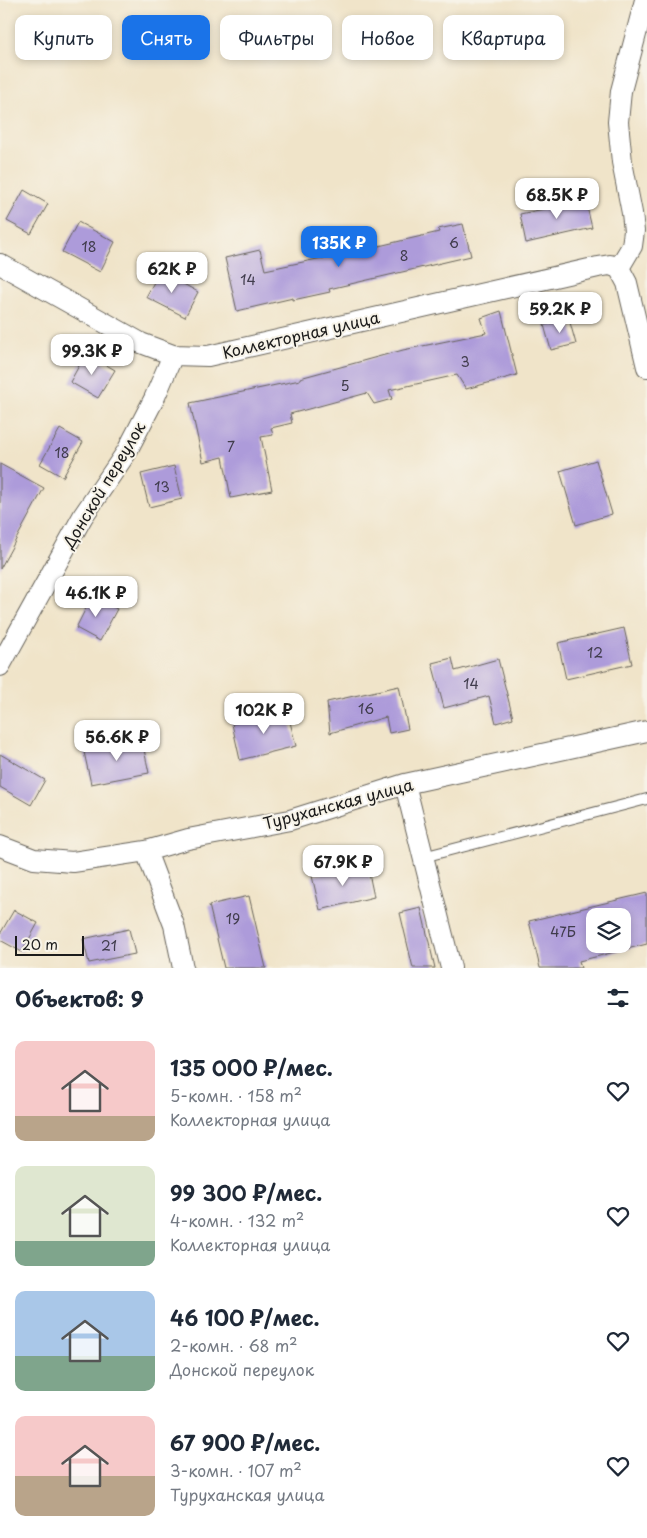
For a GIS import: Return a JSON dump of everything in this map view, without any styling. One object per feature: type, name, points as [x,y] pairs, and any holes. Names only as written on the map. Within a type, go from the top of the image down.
[{"type":"street","points":[[645,0],[621,91],[618,122],[622,162],[634,230],[632,246],[619,268],[627,283],[647,367]]},
{"type":"street","name":"Коллекторная улица","points":[[0,264],[141,343],[173,355],[208,356],[598,267],[610,266],[619,268]]},
{"type":"street","name":"Донской переулок","points":[[0,666],[83,516],[126,454],[154,399],[173,355]]},
{"type":"street","name":"Туруханская улица","points":[[0,846],[34,859],[73,862],[146,851],[188,839],[290,820],[405,784],[647,730]]},
{"type":"street","points":[[405,784],[451,968]]},
{"type":"street","points":[[146,851],[174,925],[183,968]]},
{"type":"lane","points":[[423,857],[647,799]]},
{"type":"building","points":[[24,190],[48,204],[31,234],[7,221]]},
{"type":"building","points":[[584,194],[592,228],[526,243],[520,214],[563,205],[561,199]]},
{"type":"building","points":[[78,222],[115,242],[100,272],[62,252]]},
{"type":"building","points":[[463,224],[471,256],[329,289],[330,292],[293,300],[293,298],[237,311],[225,258],[260,250],[265,270],[323,259],[439,232],[438,229]]},
{"type":"building","points":[[160,271],[198,292],[185,317],[146,297]]},
{"type":"building","points":[[501,311],[517,375],[466,389],[457,375],[389,390],[392,399],[374,404],[367,393],[290,414],[292,423],[271,428],[273,435],[261,437],[272,490],[231,498],[223,457],[203,462],[190,403],[300,380],[300,378],[403,350],[486,333],[481,318]]},
{"type":"building","points":[[569,319],[576,344],[551,350],[544,325]]},
{"type":"building","points":[[86,353],[115,370],[98,398],[70,382]]},
{"type":"building","points":[[60,429],[83,442],[63,477],[40,464]]},
{"type":"building","points":[[596,460],[612,514],[576,525],[560,471]]},
{"type":"building","points":[[0,464],[44,488],[0,569]]},
{"type":"building","points":[[174,466],[182,499],[149,507],[141,474]]},
{"type":"building","points":[[92,596],[117,609],[100,641],[76,628]]},
{"type":"building","points":[[624,628],[632,664],[566,679],[558,643]]},
{"type":"building","points":[[452,658],[455,671],[498,659],[513,718],[496,723],[489,696],[444,708],[432,663]]},
{"type":"building","points":[[399,686],[408,729],[389,733],[386,717],[330,733],[327,702]]},
{"type":"building","points":[[287,710],[296,746],[240,760],[232,724]]},
{"type":"building","points":[[142,740],[149,773],[91,784],[84,752]]},
{"type":"building","points":[[0,754],[45,780],[31,805],[0,787]]},
{"type":"building","points":[[367,864],[374,897],[320,910],[312,876]]},
{"type":"building","points":[[647,893],[647,944],[631,948],[631,908],[586,908],[586,953],[611,953],[579,961],[581,968],[540,968],[529,921]]},
{"type":"building","points":[[249,896],[266,968],[224,968],[209,905]]},
{"type":"building","points":[[421,908],[435,968],[413,968],[400,913]]},
{"type":"building","points":[[14,910],[38,923],[22,952],[0,940],[0,934]]},
{"type":"building","points":[[129,929],[135,954],[89,963],[83,939]]}]
